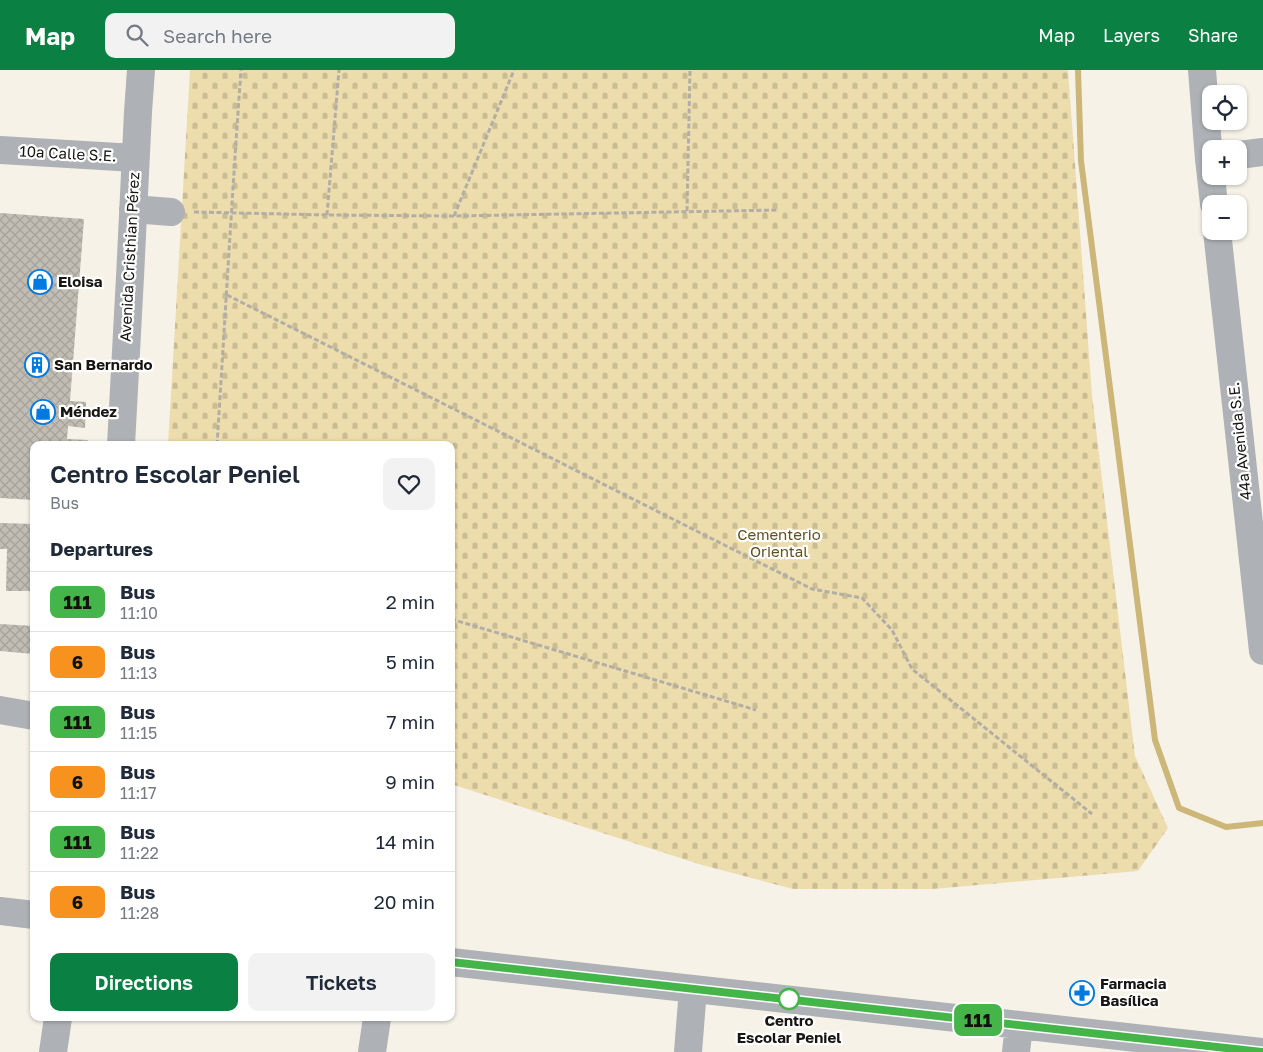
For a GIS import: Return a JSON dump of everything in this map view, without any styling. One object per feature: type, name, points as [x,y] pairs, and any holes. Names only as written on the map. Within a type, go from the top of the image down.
[{"type":"street","name":"Avenida Cristhian Pérez","points":[[120,441],[141,70]]},
{"type":"street","points":[[1202,70],[1208,140]]},
{"type":"street","name":"10a Calle S.E.","points":[[0,150],[135,158]]},
{"type":"street","points":[[1247,154],[1263,152]]},
{"type":"street","points":[[133,210],[171,212]]},
{"type":"street","name":"44a Avenida S.E.","points":[[1218,240],[1263,651]]},
{"type":"street","points":[[0,710],[30,715]]},
{"type":"street","points":[[0,911],[30,915]]},
{"type":"street","points":[[455,962],[1262,1052]]},
{"type":"street","points":[[688,1052],[693,988]]},
{"type":"street","points":[[53,1052],[58,1021]]},
{"type":"street","points":[[372,1052],[377,1021]]},
{"type":"street","points":[[1016,1052],[1019,1025]]},
{"type":"path","points":[[217,441],[241,70]]},
{"type":"path","points":[[327,215],[339,70]]},
{"type":"path","points":[[454,216],[514,70]]},
{"type":"path","points":[[687,211],[690,70]]},
{"type":"path","points":[[171,212],[454,216],[779,210]]},
{"type":"path","points":[[227,295],[812,590],[862,598],[892,630],[912,668],[1092,814]]},
{"type":"path","points":[[455,620],[756,710]]},
{"type":"green space","name":"Cementerio Oriental","points":[[190,70],[1068,70],[1092,395],[1135,756],[1168,828],[1138,871],[933,889],[793,889],[702,865],[455,785],[455,441],[168,441]]},
{"type":"building","points":[[0,213],[84,219],[70,401],[86,402],[85,428],[68,426],[67,439],[88,441],[30,441],[30,500],[0,498]]},
{"type":"building","points":[[0,523],[30,524],[30,591],[6,591],[7,549],[0,549]]},
{"type":"building","points":[[0,624],[30,626],[30,654],[0,651]]},
{"type":"waterway","points":[[1078,70],[1081,161],[1155,740],[1179,808],[1226,827],[1263,823]]},
{"type":"bus line","name":"111","points":[[455,962],[1262,1052]]},
{"type":"place","name":"Eloisa","points":[[40,282]]},
{"type":"place","name":"San Bernardo","points":[[37,365]]},
{"type":"place","name":"Méndez","points":[[43,412]]},
{"type":"place","name":"Farmacia Basílica","points":[[1082,993]]},
{"type":"place","name":"Centro Escolar Peniel","points":[[789,999]]}]
